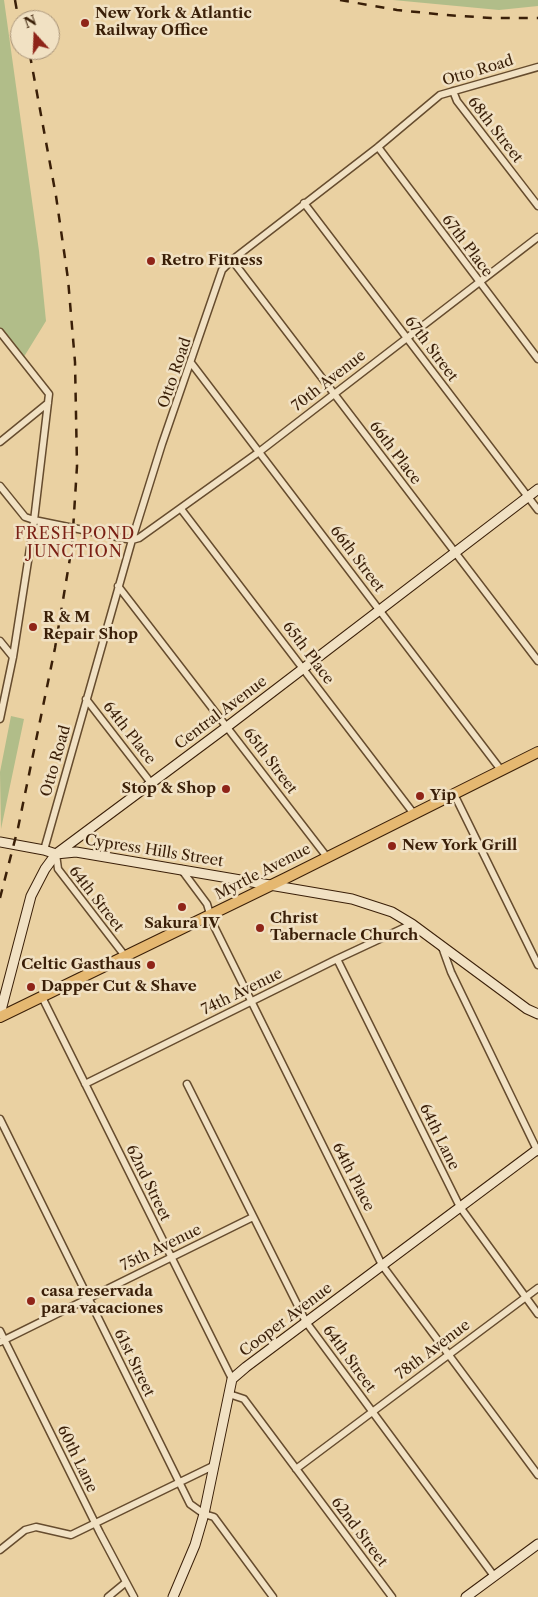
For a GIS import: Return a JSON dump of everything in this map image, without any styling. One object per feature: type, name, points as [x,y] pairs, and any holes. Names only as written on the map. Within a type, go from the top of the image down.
[{"type":"main road","name":"Central Avenue","points":[[0,1016],[31,896],[45,868],[56,854],[228,726],[538,489]]},
{"type":"main road","name":"Myrtle Avenue","points":[[0,1016],[210,915],[538,752]]},
{"type":"main road","name":"Cypress Hills Street","points":[[0,842],[56,854],[76,852],[352,899],[392,912],[412,924],[527,1009],[538,1014]]},
{"type":"main road","name":"Cooper Avenue","points":[[232,1379],[538,1150]]},
{"type":"main road","points":[[173,1597],[195,1545],[204,1514],[232,1379]]},
{"type":"main road","points":[[466,1597],[538,1544]]},
{"type":"street","name":"Otto Road","points":[[44,850],[132,540],[162,444],[192,364],[222,270],[304,203],[378,147],[440,95],[538,66]]},
{"type":"street","name":"68th Street","points":[[452,90],[457,101],[538,206]]},
{"type":"street","name":"67th Place","points":[[378,147],[538,359]]},
{"type":"street","name":"67th Street","points":[[304,203],[538,510]]},
{"type":"street","name":"70th Avenue","points":[[132,540],[139,538],[259,452],[538,237]]},
{"type":"street","name":"66th Place","points":[[232,260],[538,661]]},
{"type":"street","points":[[0,332],[49,394],[34,520],[13,657],[0,719]]},
{"type":"street","name":"66th Street","points":[[192,364],[501,770]]},
{"type":"street","points":[[0,442],[48,403]]},
{"type":"street","points":[[0,486],[25,517],[132,540]]},
{"type":"street","name":"65th Place","points":[[181,508],[414,814]]},
{"type":"street","name":"65th Street","points":[[118,586],[228,726],[327,857]]},
{"type":"street","points":[[0,641],[13,657]]},
{"type":"street","name":"64th Place","points":[[86,699],[151,783]]},
{"type":"street","points":[[454,794],[538,965]]},
{"type":"street","name":"64th Street","points":[[56,854],[58,869],[125,956]]},
{"type":"street","name":"64th Place","points":[[181,869],[207,904],[213,924],[382,1265],[538,1475]]},
{"type":"street","name":"74th Avenue","points":[[85,1084],[337,959],[412,924]]},
{"type":"street","points":[[442,947],[451,972],[538,1150]]},
{"type":"street","name":"64th Lane","points":[[337,959],[460,1207],[538,1314]]},
{"type":"street","name":"62nd Street","points":[[42,997],[232,1379]]},
{"type":"street","name":"64th Street","points":[[187,1084],[306,1322],[494,1576]]},
{"type":"street","name":"61st Street","points":[[0,1119],[190,1504],[204,1514],[214,1517],[273,1597]]},
{"type":"street","name":"75th Avenue","points":[[2,1340],[253,1217]]},
{"type":"street","name":"78th Avenue","points":[[296,1469],[538,1288]]},
{"type":"street","name":"60th Lane","points":[[0,1330],[2,1340],[125,1583],[134,1597]]},
{"type":"street","name":"62nd Street","points":[[229,1394],[244,1399],[392,1597]]},
{"type":"street","points":[[0,1548],[25,1530],[36,1527],[71,1535],[213,1466]]},
{"type":"street","points":[[108,1597],[125,1583]]},
{"type":"green space","points":[[0,0],[4,0],[10,43],[10,60],[12,60],[39,251],[46,321],[22,360],[0,332]]},
{"type":"green space","points":[[393,0],[538,0],[538,6],[499,10]]},
{"type":"green space","points":[[11,716],[24,719],[1,829],[0,772]]},
{"type":"railway","points":[[15,0],[17,10]]},
{"type":"railway","points":[[340,0],[397,10],[446,15],[491,18],[538,18]]},
{"type":"railway","points":[[0,898],[18,828],[55,648],[72,546],[77,466],[75,362],[68,279],[56,196],[31,60]]},
{"type":"place","name":"New York & Atlantic Railway Office","points":[[85,23]]},
{"type":"place","name":"Retro Fitness","points":[[151,261]]},
{"type":"place","name":"R & M Repair Shop","points":[[33,627]]},
{"type":"place","name":"Stop & Shop","points":[[226,789]]},
{"type":"place","name":"Yip","points":[[420,796]]},
{"type":"place","name":"New York Grill","points":[[392,846]]},
{"type":"place","name":"Sakura IV","points":[[182,907]]},
{"type":"place","name":"Christ Tabernacle Church","points":[[260,928]]},
{"type":"place","name":"Celtic Gasthaus","points":[[151,965]]},
{"type":"place","name":"Dapper Cut & Shave","points":[[31,987]]},
{"type":"place","name":"casa reservada para vacaciones","points":[[31,1301]]},
{"type":"district","name":"FRESH POND JUNCTION","points":[[75,543]]}]
